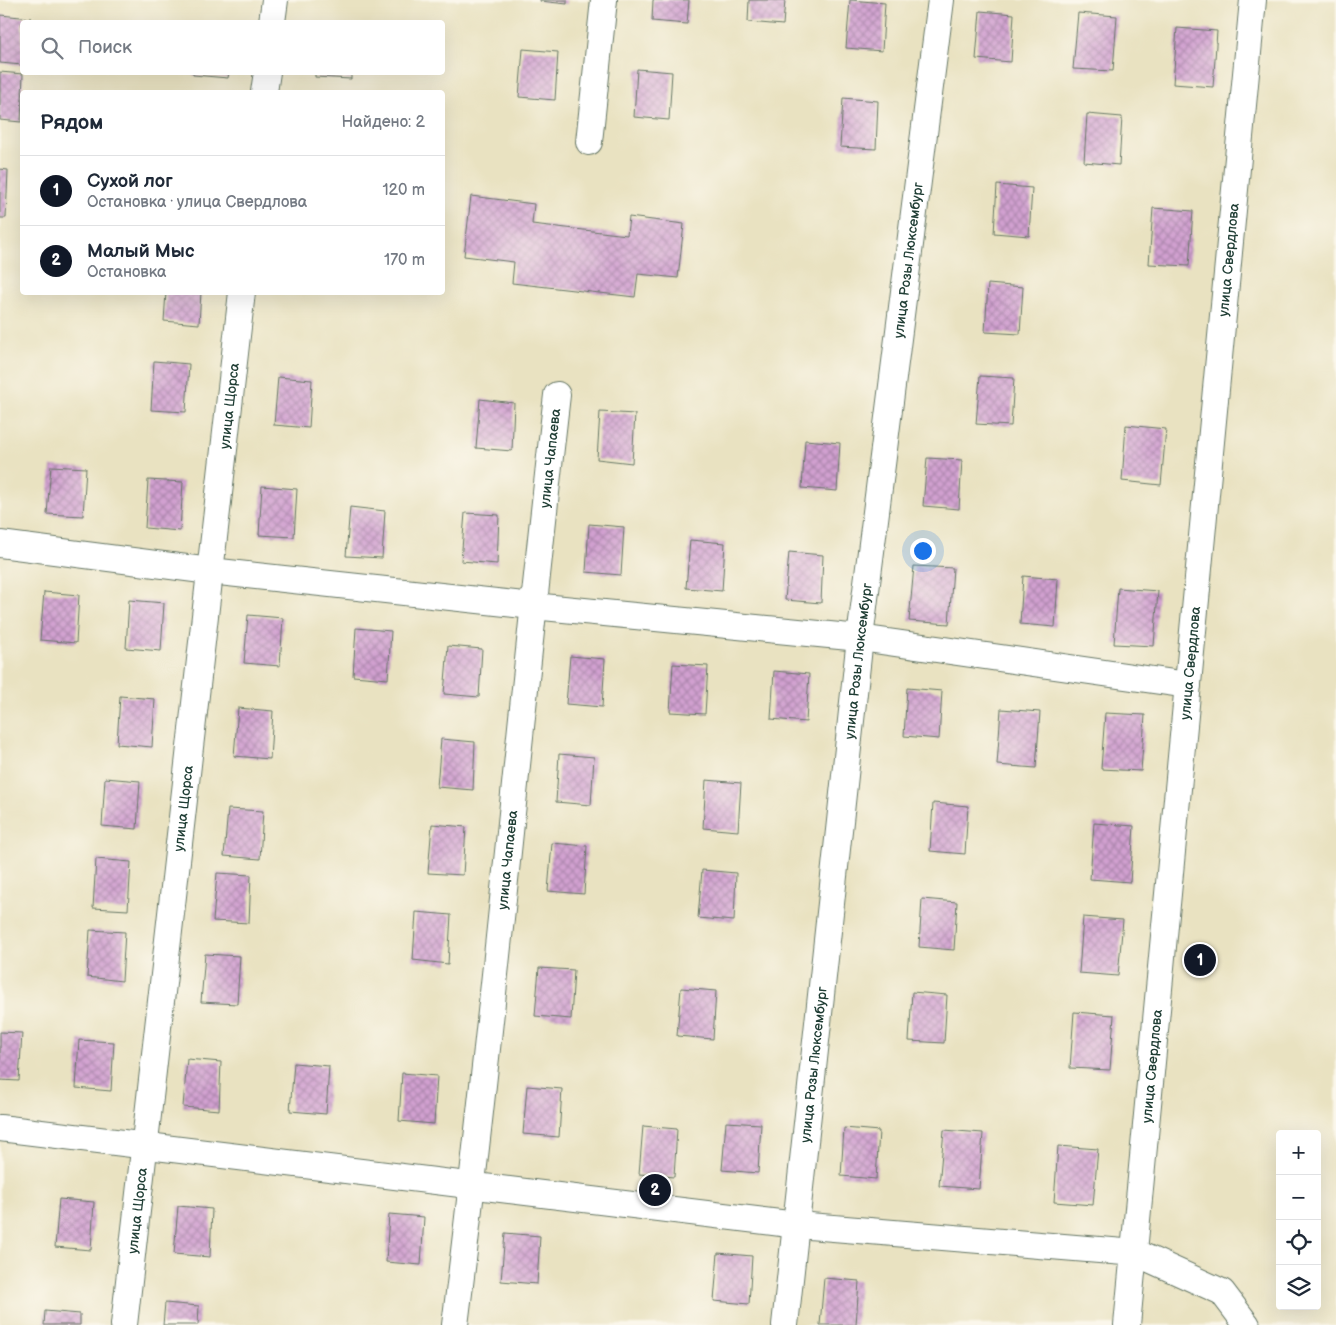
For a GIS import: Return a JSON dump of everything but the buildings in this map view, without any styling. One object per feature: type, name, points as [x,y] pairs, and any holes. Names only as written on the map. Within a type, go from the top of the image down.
[{"type":"street","points":[[272,20],[275,0]]},
{"type":"street","points":[[588,142],[604,0]]},
{"type":"street","name":"улица Розы Люксембург","points":[[785,1325],[860,638],[941,0]]},
{"type":"street","name":"улица Свердлова","points":[[1127,1325],[1136,1253],[1253,0]]},
{"type":"street","points":[[264,90],[267,75]]},
{"type":"street","name":"улица Щорса","points":[[124,1325],[242,295]]},
{"type":"street","name":"улица Чапаева","points":[[455,1325],[473,1185],[533,606],[557,395]]},
{"type":"street","points":[[0,544],[210,571],[533,606],[860,638],[1188,685]]},
{"type":"street","points":[[0,1128],[797,1225],[1136,1253],[1222,1292],[1247,1325]]},
{"type":"place","name":"Сухой лог","points":[[1200,960]]},
{"type":"place","name":"Малый Мыс","points":[[655,1190]]}]
